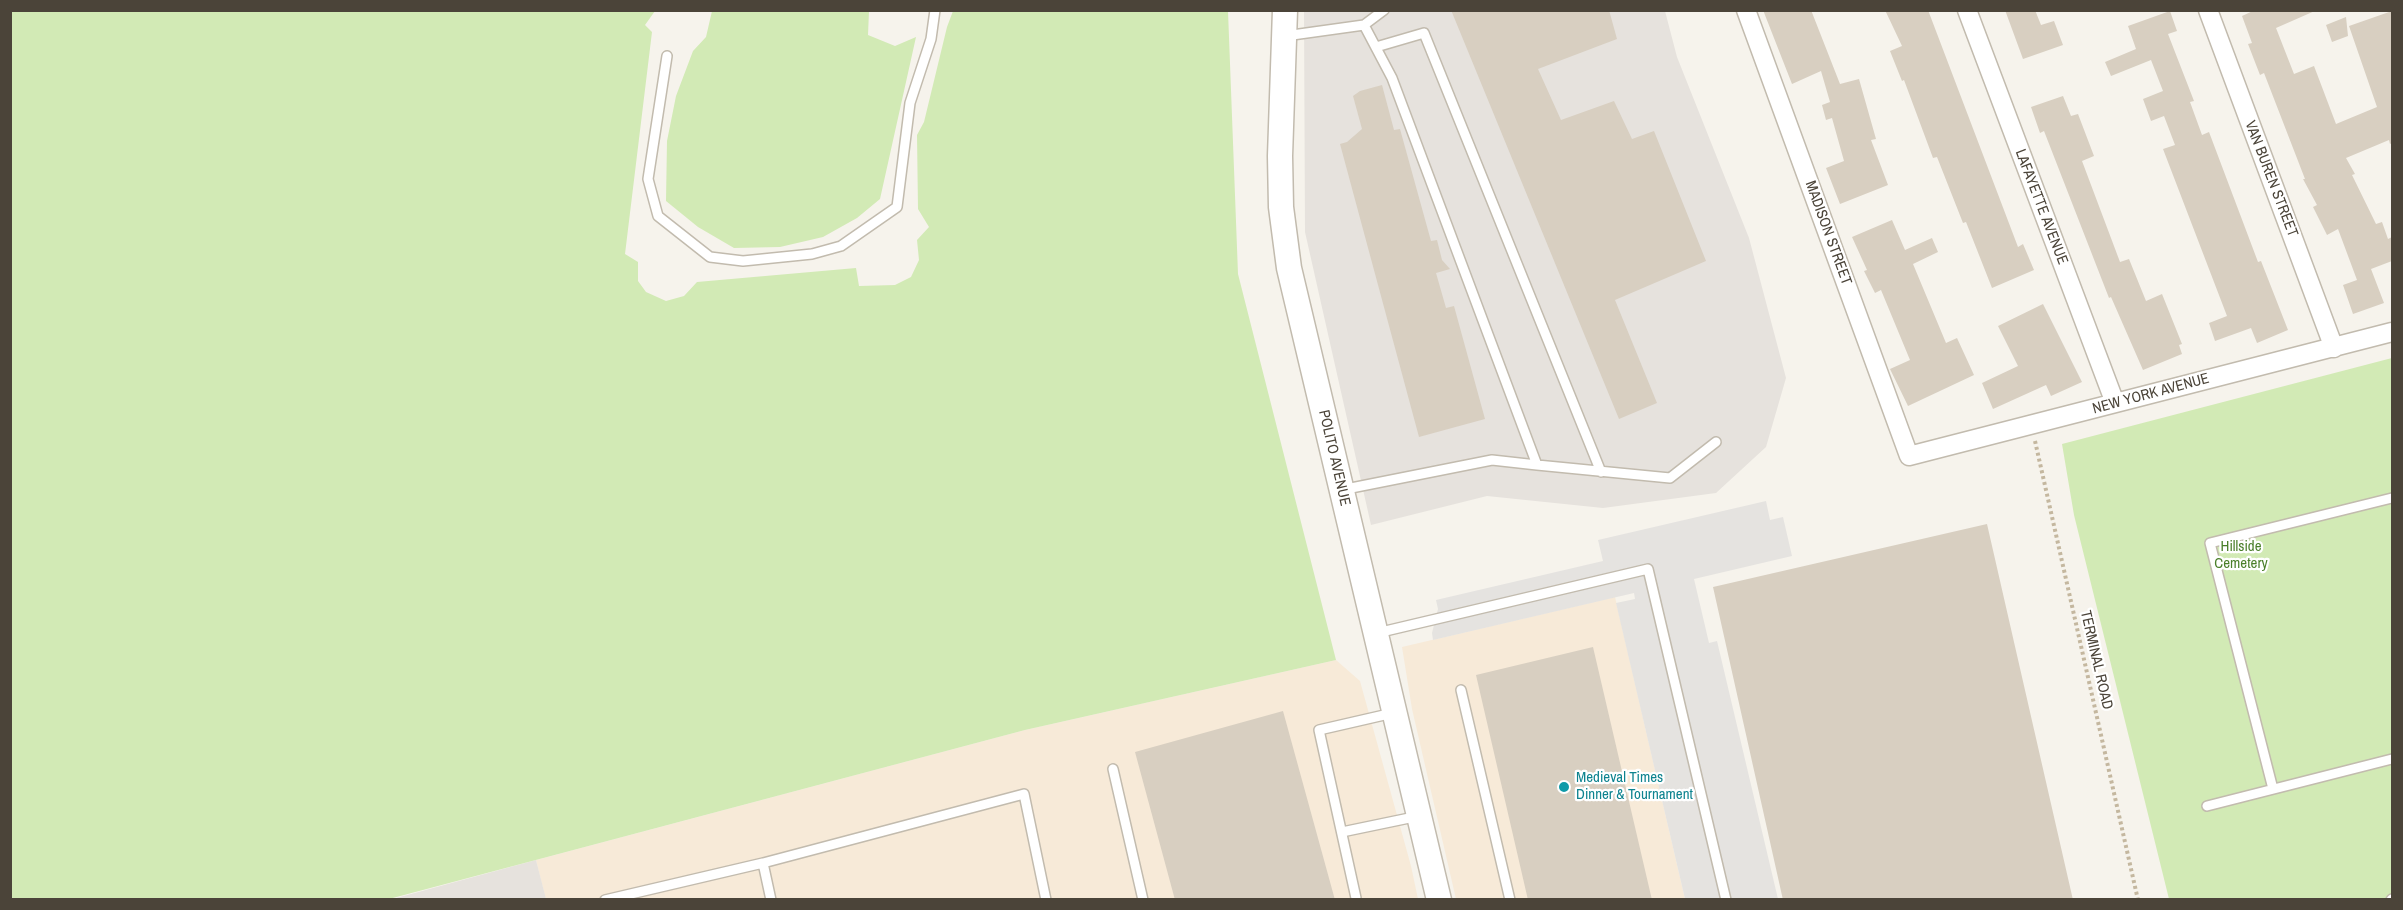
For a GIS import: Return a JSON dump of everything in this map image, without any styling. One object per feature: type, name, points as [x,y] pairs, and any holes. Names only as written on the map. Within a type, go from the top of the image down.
[{"type":"street","name":"POLITO AVENUE","points":[[1285,10],[1280,156],[1281,207],[1289,268],[1439,900]]},
{"type":"street","name":"MADISON STREET","points":[[1746,10],[1909,456]]},
{"type":"street","name":"LAFAYETTE AVENUE","points":[[1967,10],[2115,403]]},
{"type":"street","name":"VAN BUREN STREET","points":[[2208,10],[2334,348]]},
{"type":"street","name":"NEW YORK AVENUE","points":[[1909,456],[2392,332]]},
{"type":"lane","points":[[668,56],[648,179],[658,216],[710,257],[743,261],[812,254],[841,246],[897,207],[910,103],[931,39],[935,10]]},
{"type":"lane","points":[[1285,36],[1364,25],[1384,10]]},
{"type":"lane","points":[[1364,25],[1392,78],[1537,465]]},
{"type":"lane","points":[[1376,46],[1424,33],[1600,472]]},
{"type":"lane","points":[[1341,490],[1492,460],[1670,478],[1716,442]]},
{"type":"lane","points":[[2273,789],[2210,543],[2392,498]]},
{"type":"lane","points":[[1375,633],[1648,569],[1726,900]]},
{"type":"lane","points":[[1461,690],[1510,900]]},
{"type":"lane","points":[[1356,898],[1319,730],[1393,712]]},
{"type":"lane","points":[[2207,806],[2392,759]]},
{"type":"lane","points":[[1113,769],[1143,900]]},
{"type":"lane","points":[[605,900],[763,863],[1024,794],[1046,900]]},
{"type":"lane","points":[[1342,832],[1419,816]]},
{"type":"lane","points":[[763,863],[771,900]]},
{"type":"path","name":"TERMINAL ROAD","points":[[2031,426],[2138,900]]},
{"type":"shaded area","points":[[1304,11],[1665,11],[1677,57],[1749,238],[1786,378],[1766,447],[1716,493],[1603,508],[1487,496],[1371,525],[1305,232]]},
{"type":"shaded area","points":[[1766,501],[1770,520],[1783,517],[1792,556],[1694,579],[1709,643],[1717,641],[1778,899],[1685,899],[1616,603],[1635,599],[1634,593],[1433,640],[1432,633],[1438,609],[1436,600],[1603,561],[1598,540]]},
{"type":"shaded area","points":[[1615,597],[1685,899],[1456,899],[1412,709],[1402,647]]},
{"type":"shaded area","points":[[1336,660],[1360,681],[1418,899],[546,900],[536,860],[1025,730]]},
{"type":"shaded area","points":[[536,860],[546,899],[389,900]]},
{"type":"green space","points":[[10,11],[655,11],[645,25],[652,32],[625,254],[638,262],[638,281],[646,292],[666,301],[684,296],[697,282],[856,268],[859,286],[895,285],[911,277],[919,260],[917,240],[929,227],[918,209],[917,135],[924,122],[953,11],[1228,11],[1238,274],[1336,660],[1025,730],[389,899],[11,899]]},
{"type":"green space","points":[[712,11],[869,11],[868,35],[895,46],[916,37],[880,199],[857,218],[823,237],[780,247],[734,248],[698,227],[666,201],[667,141],[676,96],[693,51],[706,37]]},
{"type":"green space","name":"Hillside Cemetery","points":[[2392,358],[2392,899],[2169,899],[2074,515],[2062,444]]},
{"type":"building","points":[[1451,10],[1609,10],[1617,39],[1538,69],[1561,120],[1614,101],[1632,139],[1654,131],[1706,261],[1615,300],[1657,403],[1619,419]]},
{"type":"building","points":[[1763,10],[1811,10],[1840,84],[1859,79],[1876,139],[1871,140],[1888,185],[1840,204],[1826,168],[1844,161],[1832,118],[1826,120],[1822,105],[1830,102],[1821,71],[1792,84]]},
{"type":"building","points":[[1885,10],[1928,10],[2018,247],[2023,244],[2034,270],[1992,288],[1937,157],[1933,158],[1904,80],[1902,81],[1890,51],[1902,46]]},
{"type":"building","points":[[2005,10],[2035,10],[2041,25],[2054,21],[2063,45],[2023,59]]},
{"type":"building","points":[[2255,10],[2317,10],[2276,28],[2294,74],[2314,66],[2336,124],[2377,107],[2349,26],[2392,11],[2392,143],[2390,144],[2389,140],[2346,158],[2376,224],[2382,222],[2388,239],[2392,237],[2392,261],[2371,269],[2384,303],[2353,314],[2343,285],[2357,280],[2338,229],[2327,235],[2313,207],[2317,205],[2303,179],[2305,179],[2264,73],[2260,75],[2248,44],[2252,43],[2242,16]]},
{"type":"building","points":[[2170,11],[2177,31],[2168,34],[2194,101],[2190,102],[2202,135],[2209,132],[2258,262],[2261,261],[2288,330],[2257,343],[2251,328],[2215,341],[2209,323],[2227,316],[2163,149],[2175,145],[2164,116],[2151,121],[2143,99],[2163,91],[2151,60],[2111,76],[2105,62],[2136,49],[2128,26]]},
{"type":"building","points":[[2346,17],[2348,36],[2332,42],[2326,25]]},
{"type":"building","points":[[1382,85],[1394,130],[1400,129],[1431,241],[1437,240],[1442,260],[1450,269],[1436,273],[1446,308],[1454,306],[1485,419],[1419,437],[1340,144],[1347,142],[1362,129],[1353,96],[1360,91]]},
{"type":"building","points":[[2063,96],[2071,116],[2078,114],[2094,156],[2082,161],[2120,262],[2129,259],[2146,301],[2162,294],[2182,344],[2179,345],[2182,354],[2143,370],[2111,297],[2109,298],[2044,131],[2040,133],[2031,107]]},
{"type":"building","points":[[1892,220],[1905,250],[1932,238],[1938,252],[1913,264],[1946,343],[1957,338],[1974,375],[1908,406],[1890,369],[1910,360],[1881,290],[1875,293],[1864,271],[1867,270],[1852,237]]},
{"type":"building","points":[[2043,304],[2082,382],[2051,396],[2046,385],[1993,409],[1982,383],[2018,366],[1998,326]]},
{"type":"building","points":[[1987,524],[2073,900],[1783,900],[1713,587]]},
{"type":"building","name":"Medieval Times Dinner & Tournament","points":[[1593,647],[1652,900],[1528,900],[1476,675]]},
{"type":"building","points":[[1283,711],[1335,900],[1175,900],[1135,752]]},
{"type":"place","name":"Medieval Times Dinner & Tournament","points":[[1564,787]]}]
